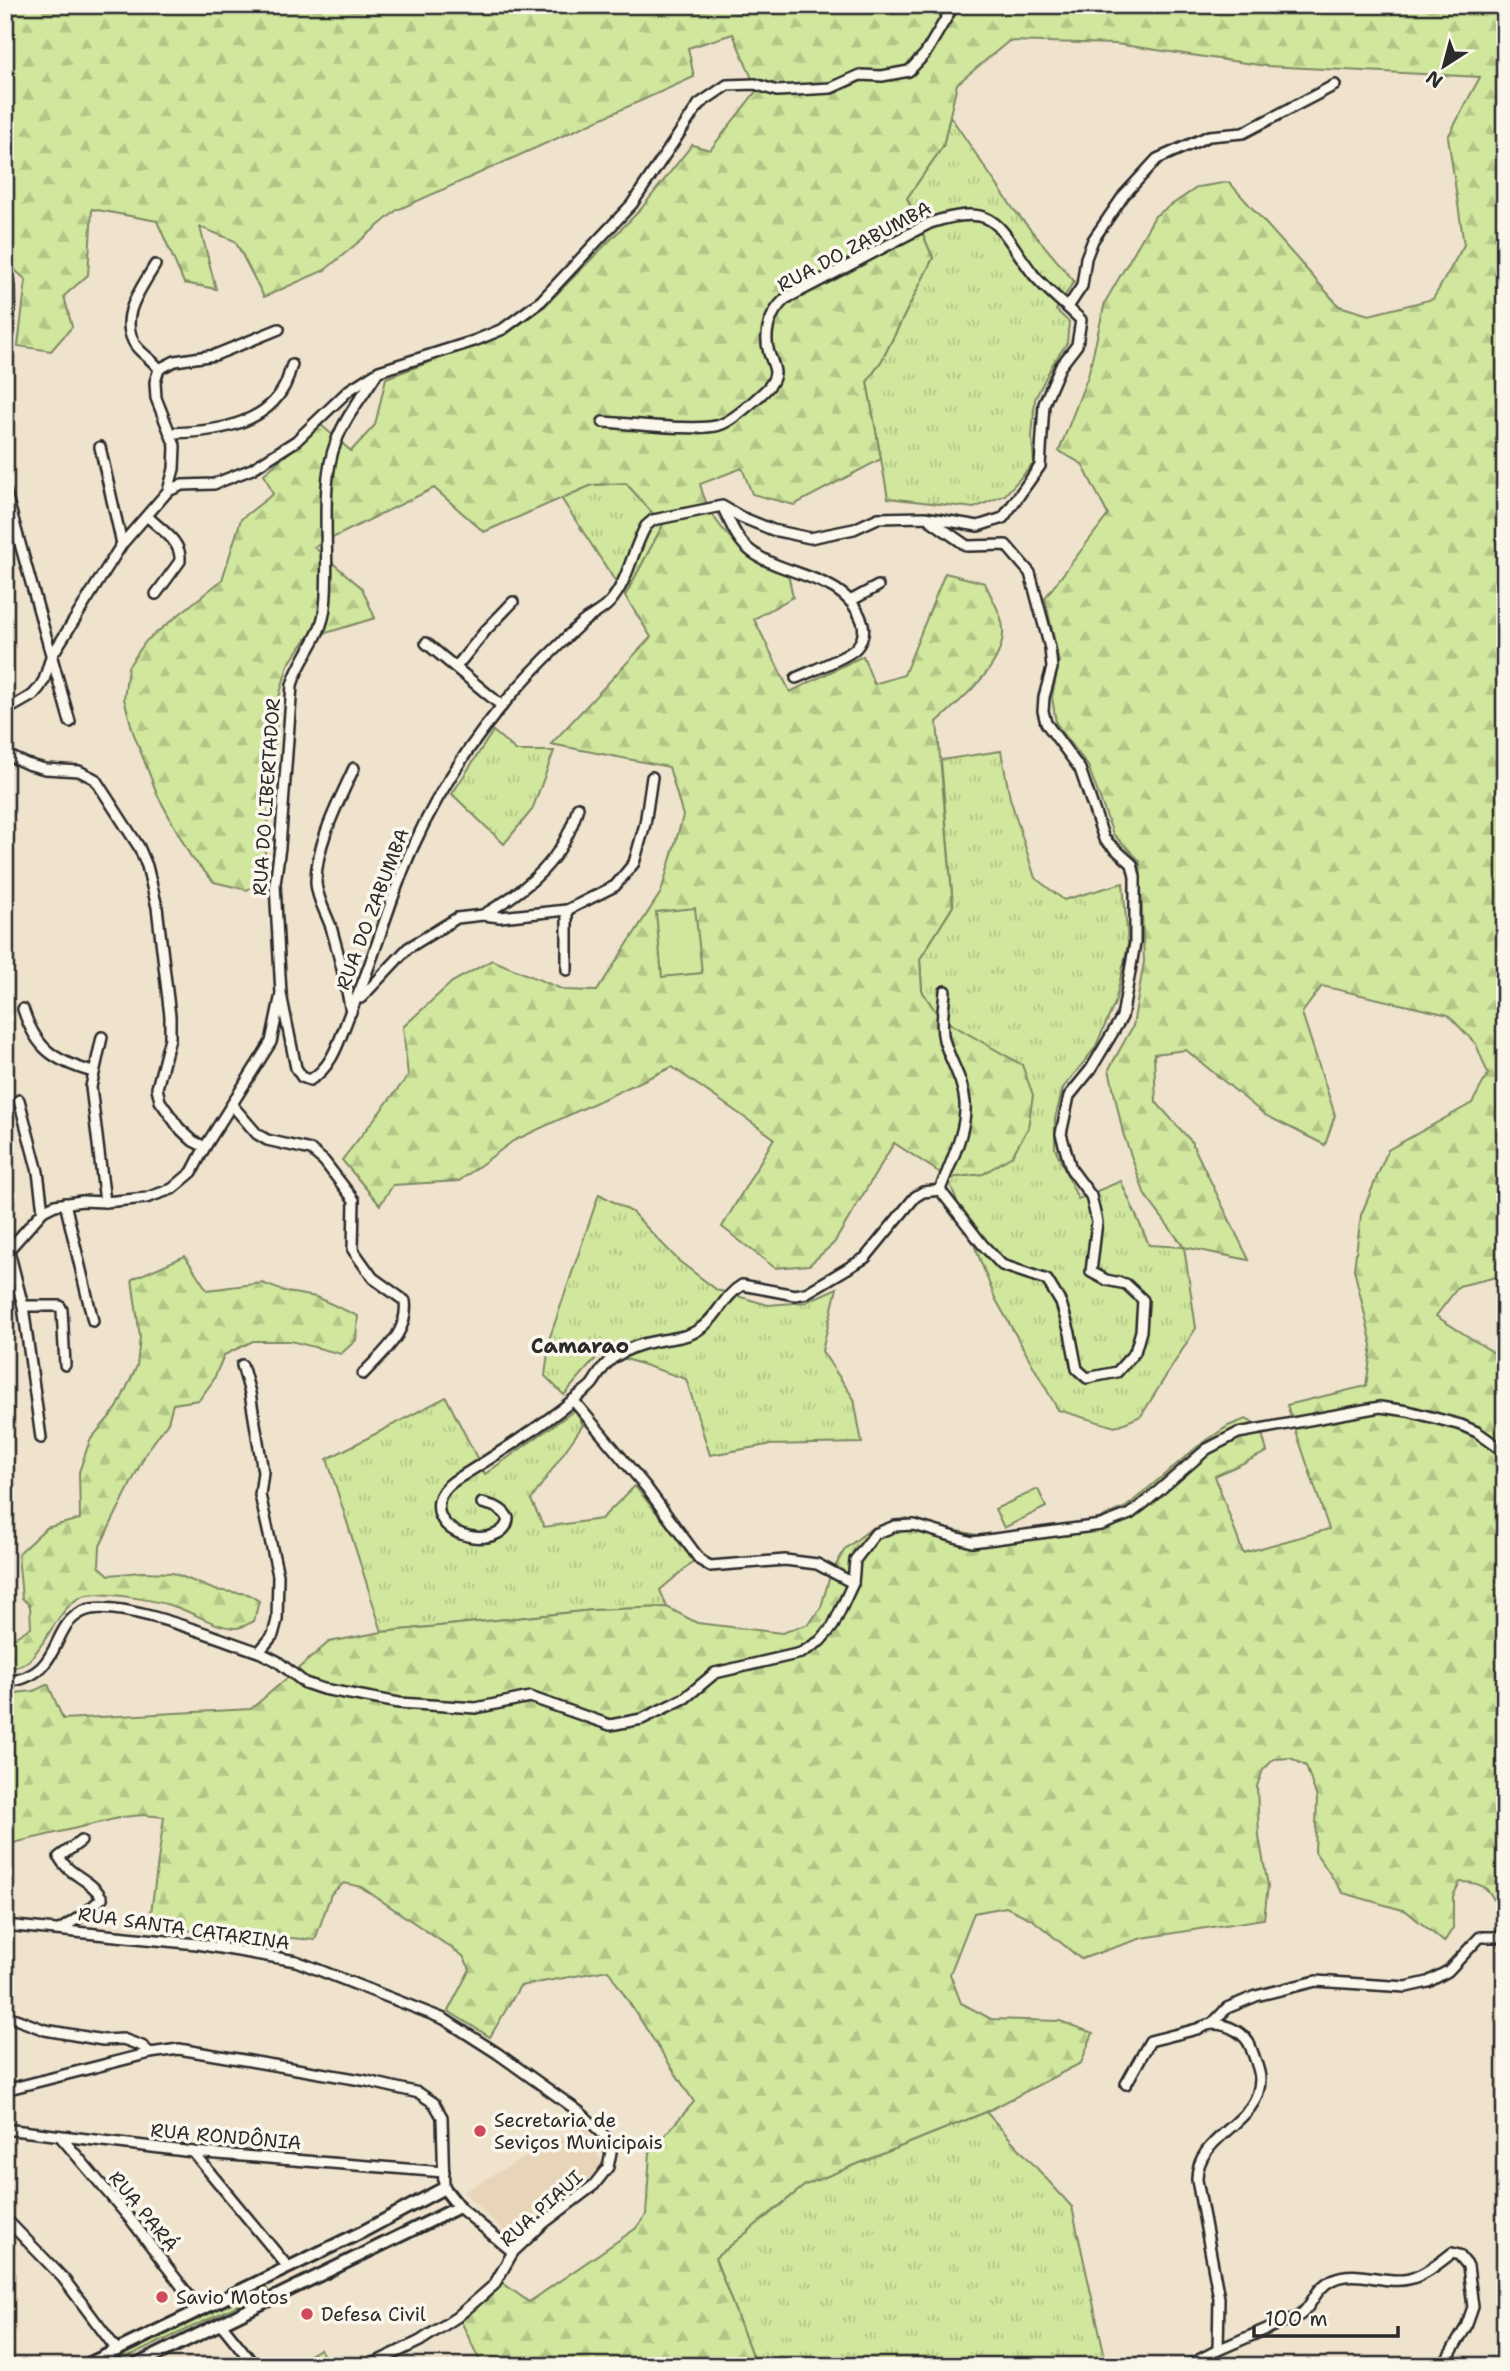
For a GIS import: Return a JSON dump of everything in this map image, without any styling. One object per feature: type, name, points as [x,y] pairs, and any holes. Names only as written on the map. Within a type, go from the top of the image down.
[{"type":"street","points":[[169,491],[182,485],[214,484],[252,469],[296,441],[349,390],[379,371],[503,329],[541,301],[632,204],[699,104],[727,85],[755,84],[777,91],[831,88],[860,75],[882,76],[909,71],[925,54],[954,5]]},
{"type":"street","points":[[1068,307],[1082,286],[1086,258],[1093,240],[1124,195],[1157,159],[1209,135],[1243,133],[1335,85]]},
{"type":"street","name":"RUA DO ZABUMBA","points":[[281,994],[296,1068],[302,1077],[310,1080],[320,1074],[330,1060],[353,1009],[371,966],[404,867],[422,827],[474,741],[560,643],[609,603],[625,577],[646,526],[653,520],[722,506],[773,530],[810,538],[854,529],[878,518],[925,517],[978,526],[1003,518],[1040,466],[1044,404],[1060,368],[1077,345],[1081,320],[1034,275],[997,225],[973,213],[954,215],[930,223],[785,299],[772,316],[767,333],[766,345],[775,371],[773,380],[766,391],[746,409],[720,425],[696,428],[603,422]]},
{"type":"street","points":[[155,265],[129,316],[134,342],[159,369]]},
{"type":"street","points":[[5,273],[9,282],[9,308],[5,332]]},
{"type":"street","points":[[5,711],[33,695],[44,680],[51,657],[122,544],[169,491],[175,446],[156,398],[155,382],[159,369],[175,361],[215,355],[279,330]]},
{"type":"street","points":[[170,433],[202,432],[232,426],[256,415],[284,388],[292,365]]},
{"type":"street","name":"RUA DO LIBERTADOR","points":[[281,994],[275,884],[292,685],[319,633],[325,608],[327,477],[335,444],[348,416],[379,371]]},
{"type":"street","points":[[100,447],[122,544]]},
{"type":"street","points":[[5,490],[70,722]]},
{"type":"street","points":[[722,506],[737,538],[750,551],[770,563],[819,580],[850,601],[858,613],[864,631],[854,650],[796,678]]},
{"type":"street","points":[[148,517],[176,543],[180,555],[180,561],[156,594]]},
{"type":"street","points":[[925,517],[967,547],[1006,545],[1030,573],[1051,658],[1052,668],[1044,697],[1046,723],[1080,769],[1104,839],[1132,864],[1135,877],[1135,943],[1122,1017],[1091,1069],[1069,1096],[1061,1134],[1071,1169],[1091,1196],[1097,1222],[1091,1272],[1106,1280],[1126,1284],[1143,1300],[1141,1331],[1135,1352],[1116,1372],[1087,1378],[1077,1369],[1061,1303],[1047,1280],[1002,1265],[940,1190]]},
{"type":"street","points":[[850,601],[878,586]]},
{"type":"street","points":[[456,667],[513,602]]},
{"type":"street","points":[[426,643],[502,706]]},
{"type":"street","points":[[5,754],[45,769],[79,771],[95,779],[139,847],[147,866],[157,907],[170,1017],[170,1038],[157,1088],[160,1101],[179,1128],[193,1141],[205,1147]]},
{"type":"street","points":[[353,1009],[316,885],[317,866],[324,843],[336,807],[354,768]]},
{"type":"street","points":[[353,1009],[408,948],[457,918],[483,915],[500,917],[567,910],[615,886],[634,863],[645,824],[652,777]]},
{"type":"street","points":[[483,915],[507,901],[536,878],[553,860],[572,829],[578,807]]},
{"type":"street","points":[[567,910],[567,970]]},
{"type":"street","points":[[940,1190],[963,1130],[965,1102],[960,1077],[942,1029],[945,991]]},
{"type":"street","points":[[41,1438],[23,1306],[7,1252],[43,1211],[65,1203],[146,1198],[172,1189],[192,1172],[271,1042],[281,994]]},
{"type":"street","points":[[23,1009],[28,1025],[46,1050],[66,1064],[93,1072]]},
{"type":"street","points":[[102,1037],[93,1072],[92,1103],[105,1202]]},
{"type":"street","points":[[19,1100],[38,1172],[43,1211]]},
{"type":"street","points":[[232,1105],[257,1134],[267,1140],[311,1150],[324,1161],[354,1200],[353,1250],[373,1278],[405,1301],[407,1313],[401,1332],[363,1374]]},
{"type":"street","points":[[482,1503],[496,1506],[508,1518],[506,1526],[495,1535],[474,1538],[463,1535],[448,1528],[439,1516],[440,1498],[449,1484],[474,1470],[573,1400],[593,1384],[602,1368],[613,1358],[648,1342],[688,1335],[699,1330],[709,1322],[726,1298],[742,1285],[795,1295],[806,1293],[865,1258],[915,1198],[923,1192],[940,1190]]},
{"type":"street","points":[[65,1203],[93,1321]]},
{"type":"street","points":[[23,1306],[60,1306],[65,1365]]},
{"type":"street","points":[[242,1365],[250,1393],[263,1472],[260,1495],[278,1575],[278,1620],[273,1635],[259,1652]]},
{"type":"street","points":[[573,1400],[646,1487],[700,1560],[710,1566],[785,1560],[817,1564],[853,1583]]},
{"type":"street","points":[[5,1682],[21,1681],[38,1671],[47,1662],[70,1622],[83,1611],[114,1608],[140,1613],[259,1652],[277,1661],[305,1683],[323,1689],[399,1703],[476,1708],[530,1697],[610,1725],[642,1719],[684,1698],[715,1673],[801,1653],[820,1641],[833,1626],[853,1583],[855,1560],[875,1534],[895,1526],[914,1525],[972,1542],[1101,1525],[1117,1520],[1139,1507],[1207,1450],[1238,1433],[1380,1407],[1408,1411],[1461,1425],[1477,1432],[1505,1452]]},
{"type":"street","points":[[61,1929],[83,1915],[102,1898],[85,1879],[64,1867],[59,1857],[81,1841]]},
{"type":"street","name":"RUA SANTA CATARINA","points":[[5,1925],[197,1944],[296,1961],[444,2019],[581,2113],[604,2135]]},
{"type":"street","points":[[1213,2024],[1227,2008],[1256,1996],[1316,1982],[1406,1987],[1428,1982],[1448,1971],[1480,1937],[1505,1937]]},
{"type":"street","points":[[5,2015],[45,2030],[103,2040],[123,2039],[142,2046],[150,2053]]},
{"type":"street","points":[[1126,2084],[1150,2041],[1213,2024],[1236,2029],[1250,2044],[1260,2079],[1254,2103],[1225,2131],[1197,2166],[1197,2180],[1219,2298],[1218,2350]]},
{"type":"street","points":[[5,2090],[150,2053],[178,2049],[367,2081],[419,2093],[434,2103],[442,2117],[444,2188],[459,2207],[513,2252]]},
{"type":"street","name":"RUA RONDÔNIA","points":[[5,2129],[193,2152],[444,2172]]},
{"type":"street","name":"RUA PIAUI","points":[[368,2366],[420,2341],[457,2318],[494,2285],[513,2252],[544,2223],[594,2185],[607,2167],[611,2152],[604,2135]]},
{"type":"street","name":"RUA PARÁ","points":[[60,2137],[132,2221],[199,2309]]},
{"type":"street","points":[[193,2152],[288,2267]]},
{"type":"street","points":[[84,2366],[425,2200],[444,2188]]},
{"type":"street","points":[[425,2200],[436,2219]]},
{"type":"street","points":[[134,2366],[459,2207]]},
{"type":"street","points":[[5,2218],[63,2278],[117,2350]]},
{"type":"street","points":[[1187,2366],[1285,2321],[1297,2319],[1306,2312],[1317,2293],[1332,2280],[1346,2276],[1398,2280],[1410,2278],[1452,2253],[1459,2255],[1468,2266],[1473,2307],[1471,2318],[1443,2366]]},
{"type":"street","points":[[264,2278],[275,2299]]},
{"type":"street","points":[[222,2325],[255,2366]]},
{"type":"street","points":[[5,2357],[11,2366]]},
{"type":"shaded area","points":[[585,2124],[602,2163],[589,2179],[508,2235],[463,2192]]},
{"type":"green space","points":[[5,5],[1505,5],[1505,1275],[1459,1286],[1436,1316],[1505,1360],[1505,1921],[1502,1921],[1489,1892],[1478,1884],[1460,1882],[1453,1896],[1453,1928],[1444,1942],[1406,1911],[1343,1893],[1315,1852],[1317,1798],[1306,1766],[1291,1758],[1274,1759],[1263,1770],[1257,1786],[1259,1837],[1268,1886],[1264,1919],[1142,1938],[1081,1959],[1033,1920],[1006,1907],[974,1913],[950,1974],[961,2003],[991,2019],[1060,2021],[1093,2033],[1081,2063],[986,2112],[805,2185],[715,2258],[756,2366],[482,2366],[460,2319],[500,2281],[529,2302],[635,2229],[646,2215],[650,2152],[694,2102],[608,1970],[520,1986],[490,2037],[448,2011],[470,1969],[463,1956],[361,1887],[344,1883],[331,1894],[315,1940],[149,1927],[164,1817],[123,1817],[5,1845],[5,1694],[34,1691],[48,1684],[63,1719],[251,1709],[329,1642],[382,1632],[593,1610],[667,1607],[697,1623],[782,1633],[809,1624],[821,1607],[830,1576],[845,1549],[872,1528],[907,1518],[987,1537],[1094,1521],[1126,1507],[1197,1447],[1228,1426],[1246,1419],[1260,1426],[1267,1452],[1215,1476],[1243,1553],[1329,1529],[1287,1405],[1366,1386],[1372,1345],[1354,1269],[1361,1215],[1388,1150],[1472,1103],[1488,1074],[1476,1044],[1448,1015],[1322,986],[1302,1013],[1335,1115],[1325,1145],[1265,1115],[1186,1050],[1154,1054],[1156,1102],[1191,1141],[1249,1260],[1184,1247],[1145,1195],[1123,1133],[1109,1069],[1133,1026],[1144,962],[1140,861],[1113,834],[1088,766],[1056,723],[1052,697],[1059,662],[1045,598],[1108,515],[1082,464],[1059,451],[1088,376],[1105,302],[1155,216],[1198,187],[1229,182],[1339,306],[1369,315],[1433,299],[1464,245],[1448,137],[1480,77],[1266,66],[1116,44],[1009,41],[957,84],[943,146],[907,198],[933,258],[882,360],[867,382],[881,459],[794,505],[752,494],[742,468],[700,484],[712,514],[732,540],[758,560],[788,574],[793,597],[754,619],[790,692],[863,656],[874,684],[904,675],[945,573],[985,583],[1002,622],[1003,637],[992,665],[971,690],[937,722],[953,906],[920,959],[922,991],[939,1017],[1022,1065],[1033,1095],[1028,1128],[1012,1156],[983,1174],[948,1178],[894,1143],[834,1243],[809,1265],[775,1268],[722,1227],[774,1138],[672,1067],[513,1141],[459,1181],[393,1185],[380,1205],[342,1160],[408,1076],[403,1027],[452,982],[492,960],[564,990],[597,991],[661,892],[683,816],[669,767],[551,744],[651,637],[625,596],[663,525],[626,483],[592,485],[484,532],[434,488],[314,547],[362,588],[375,618],[306,639],[288,665],[279,697],[263,874],[256,884],[247,890],[214,882],[191,857],[158,796],[133,732],[124,699],[128,667],[146,641],[222,580],[241,519],[273,494],[264,474],[321,425],[351,451],[375,425],[386,378],[506,334],[545,306],[640,210],[692,145],[710,150],[757,90],[733,34],[688,48],[694,77],[397,210],[325,270],[264,297],[235,241],[200,227],[216,289],[184,283],[157,221],[92,209],[88,275],[64,296],[72,327],[51,351],[18,346],[26,280],[5,261]]},
{"type":"green space","points":[[950,116],[1014,210],[1074,281],[1056,310],[1069,322],[1067,343],[1052,365],[1035,399],[1032,438],[1034,463],[1005,495],[974,508],[888,498],[867,382],[882,360],[933,258],[907,198],[943,146]]},
{"type":"green space","points":[[626,483],[663,525],[625,596],[561,498],[592,485]]},
{"type":"green space","points":[[493,731],[517,751],[554,751],[532,810],[504,844],[452,794]]},
{"type":"green space","points":[[1001,751],[1010,798],[1035,878],[1064,900],[1123,883],[1128,944],[1115,1003],[1095,1048],[1063,1088],[1055,1119],[1055,1148],[1078,1199],[1121,1181],[1149,1245],[1184,1247],[1196,1328],[1141,1416],[1115,1427],[1058,1410],[995,1298],[948,1178],[983,1174],[939,1017],[922,991],[920,959],[953,906],[941,760]]},
{"type":"green space","points":[[695,908],[702,973],[662,977],[656,912]]},
{"type":"green space","points":[[599,1194],[632,1212],[679,1261],[717,1290],[768,1305],[806,1302],[837,1288],[822,1351],[854,1399],[862,1443],[767,1445],[710,1455],[686,1379],[602,1351],[564,1395],[545,1376],[550,1337]]},
{"type":"green space","points":[[185,1256],[207,1290],[262,1283],[287,1292],[316,1297],[358,1316],[356,1340],[341,1354],[291,1341],[253,1341],[224,1355],[213,1381],[199,1400],[173,1404],[168,1422],[146,1453],[100,1546],[99,1566],[109,1575],[173,1573],[215,1590],[248,1594],[259,1601],[254,1621],[234,1628],[218,1625],[165,1604],[117,1596],[87,1595],[69,1605],[27,1662],[6,1669],[5,1644],[31,1627],[30,1606],[22,1598],[18,1554],[46,1528],[80,1519],[79,1472],[90,1440],[117,1408],[137,1366],[140,1337],[132,1279]]},
{"type":"green space","points":[[446,1397],[485,1474],[575,1410],[583,1425],[531,1500],[544,1527],[601,1519],[635,1486],[695,1560],[660,1590],[667,1607],[593,1610],[382,1632],[327,1459]]},
{"type":"green space","points":[[1038,1489],[1046,1507],[1004,1528],[995,1509]]},
{"type":"green space","points":[[986,2112],[1072,2207],[1107,2366],[756,2366],[715,2258],[805,2185]]},
{"type":"green space","points":[[266,2287],[268,2291],[124,2359],[108,2366],[99,2366]]},
{"type":"green space","points":[[320,2349],[329,2366],[290,2366]]},
{"type":"place","name":"Secretaria de Seviços Municipais","points":[[480,2131]]},
{"type":"place","name":"Savio Motos","points":[[162,2297]]},
{"type":"place","name":"Defesa Civil","points":[[307,2314]]},
{"type":"district","name":"Camarao","points":[[580,1346]]}]
